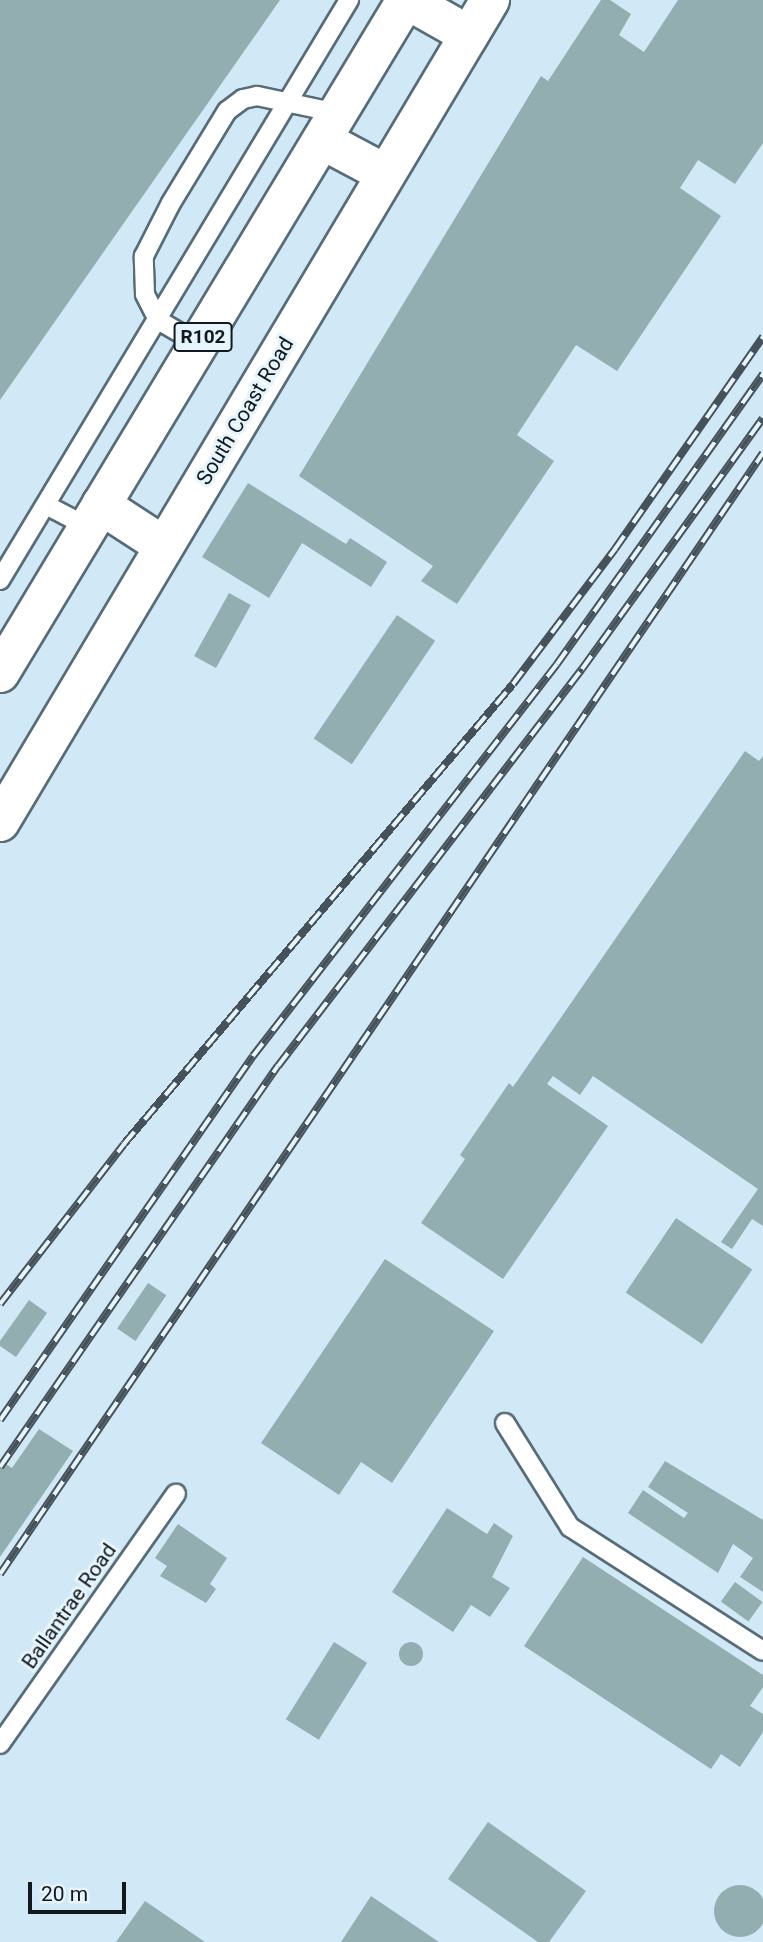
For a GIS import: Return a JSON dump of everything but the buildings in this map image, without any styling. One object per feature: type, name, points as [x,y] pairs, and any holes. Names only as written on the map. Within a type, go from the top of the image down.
[{"type":"main road","points":[[406,0],[469,35]]},
{"type":"main road","name":"R102","points":[[0,673],[406,0]]},
{"type":"main road","name":"South Coast Road","points":[[0,822],[490,0]]},
{"type":"main road","points":[[330,126],[387,174]]},
{"type":"main road","points":[[95,516],[164,546]]},
{"type":"lane","points":[[0,580],[349,0]]},
{"type":"lane","points":[[199,344],[158,320],[145,294],[144,256],[171,202],[227,111],[243,99],[257,96],[288,102],[330,126]]},
{"type":"lane","points":[[46,505],[95,516]]},
{"type":"lane","points":[[505,1423],[570,1527],[763,1651]]},
{"type":"lane","name":"Ballantrae Road","points":[[0,1744],[176,1494]]},
{"type":"railway","points":[[0,1304],[124,1144],[513,684],[615,549],[763,337]]},
{"type":"railway","points":[[0,1420],[253,1056],[557,664],[763,374]]},
{"type":"railway","points":[[0,1467],[278,1066],[582,669],[763,418]]},
{"type":"railway","points":[[0,1574],[763,453]]}]
